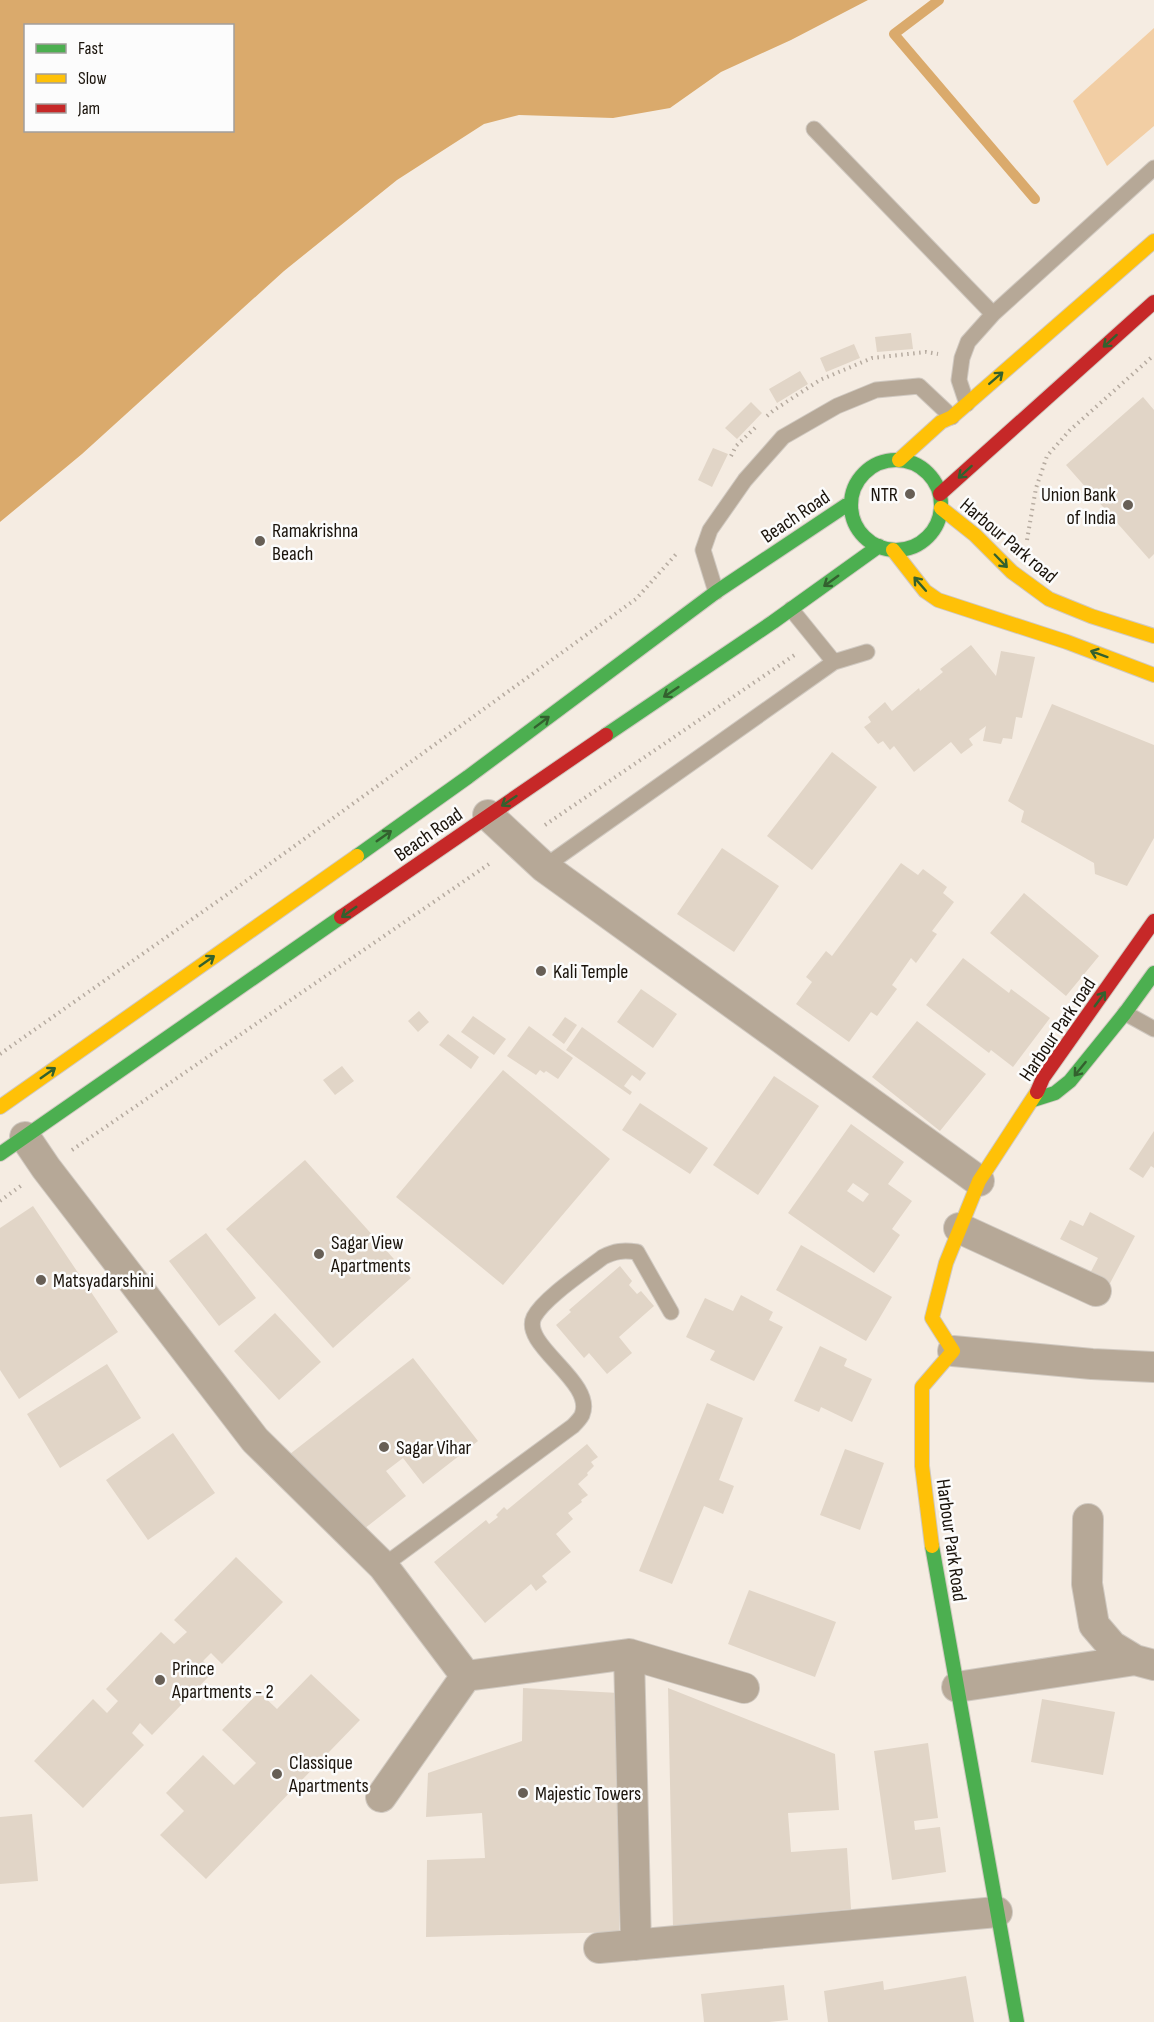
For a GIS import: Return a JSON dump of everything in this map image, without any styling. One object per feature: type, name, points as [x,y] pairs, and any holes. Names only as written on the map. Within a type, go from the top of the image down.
[{"type":"main road","name":"Beach Road","points":[[1154,241],[952,417],[941,422],[899,460],[885,462],[867,471],[854,488],[851,502],[852,515],[858,529],[867,539],[886,548],[906,549],[920,544],[931,534],[938,522],[940,501],[1154,302]]},
{"type":"main road","points":[[899,460],[926,471],[935,482],[940,501]]},
{"type":"main road","name":"Harbour Park road","points":[[940,501],[1012,572],[1049,599],[1091,616],[1154,636]]},
{"type":"main road","name":"Beach Road","points":[[0,1107],[468,777],[717,592],[851,502]]},
{"type":"main road","name":"Beach Road","points":[[0,1154],[488,815],[791,609],[886,548]]},
{"type":"main road","points":[[886,548],[925,591],[938,600],[1067,642],[1154,675]]},
{"type":"main road","name":"Harbour Park road","points":[[1033,1100],[1043,1078],[1154,921]]},
{"type":"main road","name":"Harbour Park road","points":[[1033,1100],[1055,1093],[1070,1081],[1154,973]]},
{"type":"main road","name":"Harbour Park Road","points":[[1017,2022],[928,1522],[922,1466],[921,1425],[922,1387],[953,1351],[932,1318],[946,1263],[979,1181],[1033,1100]]},
{"type":"street","points":[[488,815],[544,867],[979,1181]]},
{"type":"street","points":[[25,1137],[46,1168],[255,1440],[383,1566],[466,1676]]},
{"type":"street","points":[[959,1228],[1096,1291]]},
{"type":"street","points":[[953,1351],[1092,1364],[1154,1367]]},
{"type":"street","points":[[1088,1519],[1088,1584],[1094,1625],[1112,1646],[1144,1663]]},
{"type":"street","points":[[629,1654],[636,1945]]},
{"type":"street","points":[[381,1797],[466,1676],[629,1654],[744,1688]]},
{"type":"street","points":[[957,1688],[1144,1663]]},
{"type":"street","points":[[599,1948],[997,1912]]},
{"type":"lane","points":[[814,129],[993,314]]},
{"type":"lane","points":[[967,404],[959,380],[962,358],[968,342],[993,314],[1154,168]]},
{"type":"lane","points":[[717,592],[703,550],[710,530],[745,480],[783,437],[837,406],[876,390],[919,386],[952,417]]},
{"type":"lane","points":[[791,609],[834,662]]},
{"type":"lane","points":[[544,867],[834,662],[867,652]]},
{"type":"lane","points":[[1125,1013],[1154,1029]]},
{"type":"lane","points":[[383,1566],[573,1426],[582,1414],[583,1402],[579,1390],[533,1332],[532,1320],[541,1307],[603,1257],[614,1251],[626,1250],[637,1252],[671,1312]]},
{"type":"path","points":[[766,417],[820,380],[872,358],[926,352]]},
{"type":"path","points":[[1027,543],[1036,488],[1047,456],[1070,430],[1154,355]]},
{"type":"path","points":[[726,465],[736,447],[759,424]]},
{"type":"path","points":[[0,1054],[235,889],[636,599],[676,556],[682,546]]},
{"type":"path","points":[[0,1201],[794,655],[818,642]]},
{"type":"shaded area","points":[[0,0],[868,0],[791,40],[721,72],[670,108],[613,118],[519,115],[484,124],[397,180],[284,271],[82,454],[0,522]]},
{"type":"shaded area","points":[[1154,28],[1154,126],[1107,166],[1073,101]]},
{"type":"building","points":[[911,333],[913,349],[877,352],[875,337]]},
{"type":"building","points":[[854,344],[860,358],[826,372],[820,358]]},
{"type":"building","points":[[800,371],[808,384],[777,403],[769,389]]},
{"type":"building","points":[[1143,397],[1154,410],[1154,554],[1149,559],[1066,465]]},
{"type":"building","points":[[751,402],[762,413],[737,439],[725,428]]},
{"type":"building","points":[[713,448],[728,454],[712,487],[698,480]]},
{"type":"building","points":[[971,645],[996,676],[1001,651],[1035,657],[1022,718],[1016,717],[1012,739],[1003,738],[1001,744],[983,741],[986,726],[969,739],[973,745],[961,754],[951,742],[914,772],[894,746],[890,750],[883,741],[878,744],[864,727],[871,722],[868,717],[885,702],[892,711],[919,688],[920,691],[943,672],[940,669]]},
{"type":"building","points":[[1052,704],[1154,745],[1154,838],[1127,886],[1095,874],[1094,863],[1021,822],[1024,811],[1008,801]]},
{"type":"building","points":[[832,752],[877,787],[812,870],[767,836]]},
{"type":"building","points":[[722,848],[779,886],[734,952],[677,914]]},
{"type":"building","points":[[901,863],[918,875],[923,869],[947,887],[943,893],[954,902],[932,931],[937,934],[916,963],[911,958],[892,985],[897,989],[877,1016],[871,1012],[849,1042],[796,1004],[812,982],[806,977],[826,951],[832,956]]},
{"type":"building","points":[[1024,893],[1099,956],[1066,996],[990,933]]},
{"type":"building","points":[[963,958],[1009,993],[1011,989],[1050,1018],[1013,1067],[991,1050],[989,1053],[926,1005]]},
{"type":"building","points":[[641,989],[677,1014],[653,1048],[617,1022]]},
{"type":"building","points":[[419,1011],[429,1022],[418,1032],[408,1021]]},
{"type":"building","points":[[473,1016],[506,1039],[494,1055],[461,1032]]},
{"type":"building","points":[[565,1017],[577,1025],[564,1044],[552,1035]]},
{"type":"building","points":[[917,1021],[986,1074],[940,1131],[872,1077]]},
{"type":"building","points":[[529,1026],[573,1058],[558,1079],[546,1071],[544,1073],[540,1070],[536,1075],[507,1056]]},
{"type":"building","points":[[582,1027],[646,1073],[640,1081],[632,1075],[624,1086],[632,1092],[630,1095],[566,1050]]},
{"type":"building","points":[[448,1034],[479,1057],[471,1069],[439,1045]]},
{"type":"building","points":[[342,1066],[354,1081],[335,1095],[323,1080]]},
{"type":"building","points":[[503,1070],[610,1159],[503,1285],[396,1197]]},
{"type":"building","points":[[774,1076],[819,1106],[758,1195],[713,1165]]},
{"type":"building","points":[[640,1103],[708,1148],[690,1174],[622,1130]]},
{"type":"building","points":[[851,1124],[904,1162],[888,1184],[912,1201],[892,1229],[900,1235],[874,1273],[788,1213]],"holes":[[[853,1183],[869,1194],[863,1202],[847,1191]]]},
{"type":"building","points":[[1154,1131],[1154,1168],[1151,1166],[1143,1178],[1129,1169]]},
{"type":"building","name":"Sagar View Apartments","points":[[305,1160],[411,1278],[333,1348],[226,1229]]},
{"type":"building","name":"Matsyadarshini","points":[[33,1206],[118,1332],[19,1399],[0,1370],[0,1228]]},
{"type":"building","points":[[1090,1212],[1135,1236],[1107,1289],[1087,1279],[1098,1258],[1060,1239],[1070,1220],[1083,1226]]},
{"type":"building","points":[[206,1233],[256,1298],[219,1326],[169,1261]]},
{"type":"building","points":[[801,1245],[892,1297],[866,1341],[776,1290]]},
{"type":"building","points":[[620,1266],[632,1281],[629,1285],[637,1294],[641,1291],[654,1306],[619,1337],[632,1353],[607,1374],[589,1353],[584,1358],[556,1325],[571,1312],[569,1310]]},
{"type":"building","points":[[741,1295],[773,1312],[769,1320],[783,1327],[754,1381],[710,1360],[715,1351],[686,1337],[705,1298],[733,1311]]},
{"type":"building","points":[[275,1313],[321,1362],[279,1400],[234,1351]]},
{"type":"building","points":[[820,1346],[847,1359],[844,1366],[872,1379],[852,1422],[821,1407],[819,1412],[794,1401]]},
{"type":"building","name":"Sagar Vihar","points":[[413,1358],[478,1441],[423,1484],[403,1458],[386,1471],[406,1496],[355,1536],[290,1454]]},
{"type":"building","points":[[107,1364],[141,1418],[60,1468],[27,1414]]},
{"type":"building","points":[[707,1403],[743,1418],[719,1480],[734,1486],[723,1514],[704,1506],[672,1584],[639,1571]]},
{"type":"building","points":[[173,1433],[215,1493],[148,1540],[106,1480]]},
{"type":"building","points":[[587,1444],[598,1457],[591,1462],[594,1466],[587,1473],[588,1475],[578,1484],[588,1495],[568,1513],[573,1519],[556,1534],[571,1552],[542,1576],[547,1582],[536,1591],[531,1584],[485,1623],[434,1562],[486,1520],[489,1524],[498,1517],[496,1515],[504,1507],[507,1510]]},
{"type":"building","points":[[845,1449],[884,1463],[860,1530],[820,1515]]},
{"type":"building","name":"Prince Apartments - 2","points":[[236,1557],[283,1602],[222,1664],[211,1653],[203,1661],[214,1671],[152,1735],[140,1723],[132,1733],[144,1745],[83,1808],[34,1761],[93,1699],[107,1713],[118,1701],[106,1689],[161,1632],[174,1644],[187,1632],[174,1620]]},
{"type":"building","points":[[749,1590],[836,1622],[815,1677],[728,1644]]},
{"type":"building","name":"Classique Apartments","points":[[311,1674],[360,1720],[206,1879],[160,1835],[184,1811],[166,1793],[203,1755],[234,1785],[256,1763],[222,1730],[259,1692],[277,1709]]},
{"type":"building","name":"Majestic Towers","points":[[523,1688],[619,1693],[619,1932],[426,1937],[427,1860],[485,1858],[482,1813],[426,1817],[428,1773],[522,1741]]},
{"type":"building","name":"Majestic Towers","points":[[668,1688],[835,1754],[839,1810],[788,1813],[791,1852],[847,1848],[851,1909],[673,1927]]},
{"type":"building","points":[[1042,1699],[1115,1712],[1103,1775],[1031,1762]]},
{"type":"building","points":[[928,1743],[938,1818],[914,1821],[915,1830],[940,1827],[946,1872],[892,1880],[874,1751]]},
{"type":"building","points":[[32,1814],[38,1881],[0,1884],[0,1817]]},
{"type":"building","points":[[966,1976],[974,2022],[828,2022],[824,1991],[883,1981],[884,1990]]},
{"type":"building","points":[[784,1985],[788,2020],[704,2022],[701,1994]]},
{"type":"waterway","points":[[939,0],[894,34],[1035,199]]},
{"type":"traffic: fast","points":[[896,460],[913,464],[928,473],[937,488],[941,505],[937,522],[928,537],[913,546],[896,550],[879,546],[864,537],[855,522],[851,505],[855,488],[864,473],[879,464],[896,460]]},
{"type":"traffic: fast","points":[[357,856],[468,777],[716,592],[851,502]]},
{"type":"traffic: fast","points":[[606,735],[773,622],[879,546]]},
{"type":"traffic: fast","points":[[0,1154],[341,917]]},
{"type":"traffic: fast","points":[[1033,1100],[1055,1093],[1070,1081],[1154,973]]},
{"type":"traffic: fast","points":[[932,1546],[1017,2022]]},
{"type":"traffic: slow","points":[[899,460],[941,422],[952,417],[1154,241]]},
{"type":"traffic: slow","points":[[941,508],[975,535],[1012,572],[1049,599],[1091,616],[1154,636]]},
{"type":"traffic: slow","points":[[893,550],[925,591],[938,600],[1067,642],[1154,675]]},
{"type":"traffic: slow","points":[[0,1107],[357,856]]},
{"type":"traffic: slow","points":[[932,1546],[922,1466],[922,1387],[953,1351],[932,1318],[946,1263],[979,1181],[1037,1092]]},
{"type":"traffic: jam","points":[[940,494],[1154,302]]},
{"type":"traffic: jam","points":[[341,917],[606,735]]},
{"type":"traffic: jam","points":[[1037,1092],[1043,1078],[1154,921]]},
{"type":"place","name":"NTR","points":[[910,494]]},
{"type":"place","name":"Union Bank of India","points":[[1128,505]]},
{"type":"place","name":"Ramakrishna Beach","points":[[260,541]]},
{"type":"place","name":"Kali Temple","points":[[541,971]]},
{"type":"place","name":"Sagar View Apartments","points":[[319,1254]]},
{"type":"place","name":"Matsyadarshini","points":[[41,1280]]},
{"type":"place","name":"Sagar Vihar","points":[[384,1447]]},
{"type":"place","name":"Prince Apartments - 2","points":[[160,1680]]},
{"type":"place","name":"Classique Apartments","points":[[277,1774]]},
{"type":"place","name":"Majestic Towers","points":[[523,1793]]}]
